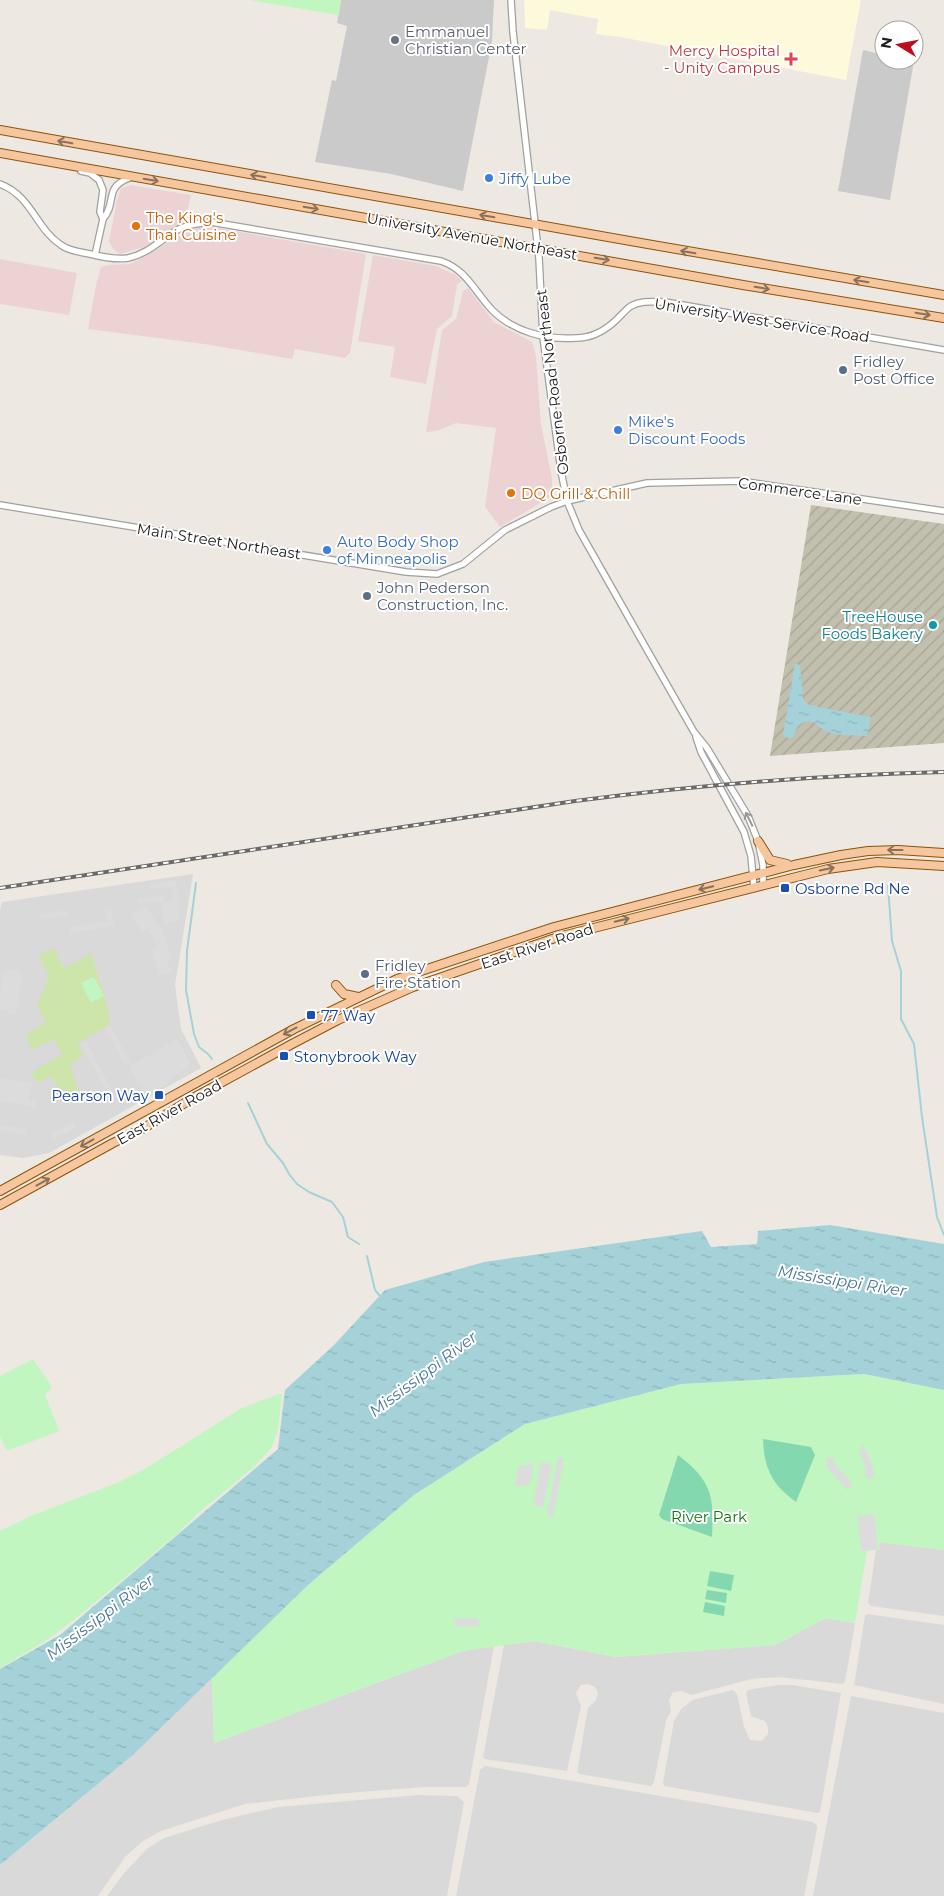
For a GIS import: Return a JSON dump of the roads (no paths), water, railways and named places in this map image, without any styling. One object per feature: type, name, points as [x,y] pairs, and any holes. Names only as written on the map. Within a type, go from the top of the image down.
[{"type":"main road","name":"University Avenue Northeast","points":[[0,130],[692,253],[944,295]]},
{"type":"main road","name":"University Avenue Northeast","points":[[0,153],[743,285],[944,318]]},
{"type":"main road","points":[[758,842],[770,860],[781,864],[794,865]]},
{"type":"main road","name":"East River Road","points":[[0,1191],[294,1029],[397,980],[554,927],[794,865],[868,851],[898,850],[944,853]]},
{"type":"main road","name":"East River Road","points":[[0,1205],[144,1128],[193,1098],[292,1044],[338,1020],[413,987],[558,937],[828,869],[868,863],[898,862],[944,866]]},
{"type":"main road","points":[[336,985],[344,994],[360,997]]},
{"type":"street","name":"Osborne Road Northeast","points":[[511,0],[535,224],[543,337],[561,471],[567,501],[579,530],[694,732],[707,748],[748,816],[758,842],[763,885]]},
{"type":"street","points":[[48,161],[90,173],[99,180],[102,190],[100,212],[102,219],[95,255]]},
{"type":"street","points":[[102,219],[108,213],[115,187],[123,180],[133,177]]},
{"type":"street","name":"University West Service Road","points":[[0,184],[22,197],[48,232],[62,246],[72,251],[115,258],[133,257],[146,252],[180,228],[211,222],[441,261],[461,271],[492,310],[505,321],[543,337],[576,338],[589,336],[612,324],[631,307],[646,301],[665,302],[944,350]]},
{"type":"street","name":"Commerce Lane","points":[[567,501],[647,483],[740,481],[944,511]]},
{"type":"street","name":"Main Street Northeast","points":[[0,505],[406,572],[437,574],[463,564],[506,530],[567,501]]},
{"type":"street","name":"Osborne Road Northeast","points":[[694,732],[701,752],[744,832],[751,856],[754,888]]},
{"type":"water","points":[[795,664],[800,665],[803,699],[809,705],[871,717],[867,736],[842,735],[824,731],[815,723],[807,721],[800,724],[793,738],[783,735]]},
{"type":"water","name":"Mississippi River","points":[[830,1225],[944,1244],[944,1390],[864,1374],[681,1384],[525,1424],[414,1495],[308,1585],[134,1754],[0,1865],[0,1669],[60,1635],[278,1449],[285,1390],[334,1345],[385,1290],[484,1262],[702,1231],[711,1247],[757,1244],[758,1231]]},
{"type":"waterway","points":[[196,883],[187,951],[186,990],[194,1034],[199,1047],[212,1059]]},
{"type":"waterway","points":[[888,886],[892,941],[901,971],[901,1019],[914,1044],[922,1117],[937,1217],[944,1235]]},
{"type":"waterway","points":[[248,1103],[267,1144],[283,1163],[289,1174],[297,1184],[309,1192],[332,1202],[343,1217],[348,1237],[359,1244]]},
{"type":"waterway","points":[[367,1256],[375,1290],[380,1296]]},
{"type":"railway","points":[[0,888],[621,795],[805,778],[944,772]]},
{"type":"place","name":"Emmanuel Christian Center","points":[[395,40]]},
{"type":"place","name":"Mercy Hospital - Unity Campus","points":[[791,59]]},
{"type":"place","name":"Jiffy Lube","points":[[489,178]]},
{"type":"place","name":"The King's Thai Cuisine","points":[[136,226]]},
{"type":"place","name":"Fridley Post Office","points":[[843,370]]},
{"type":"place","name":"Mike's Discount Foods","points":[[618,430]]},
{"type":"place","name":"DQ Grill & Chill","points":[[511,493]]},
{"type":"place","name":"Auto Body Shop of Minneapolis","points":[[327,550]]},
{"type":"place","name":"John Pederson Construction, Inc.","points":[[367,596]]},
{"type":"place","name":"TreeHouse Foods Bakery","points":[[933,625]]},
{"type":"place","name":"Osborne Rd Ne","points":[[785,888]]},
{"type":"place","name":"Fridley Fire Station","points":[[365,974]]},
{"type":"place","name":"77 Way","points":[[311,1015]]},
{"type":"place","name":"Stonybrook Way","points":[[284,1056]]},
{"type":"place","name":"Pearson Way","points":[[159,1095]]},
{"type":"park label","name":"River Park","points":[[709,1516]]}]
